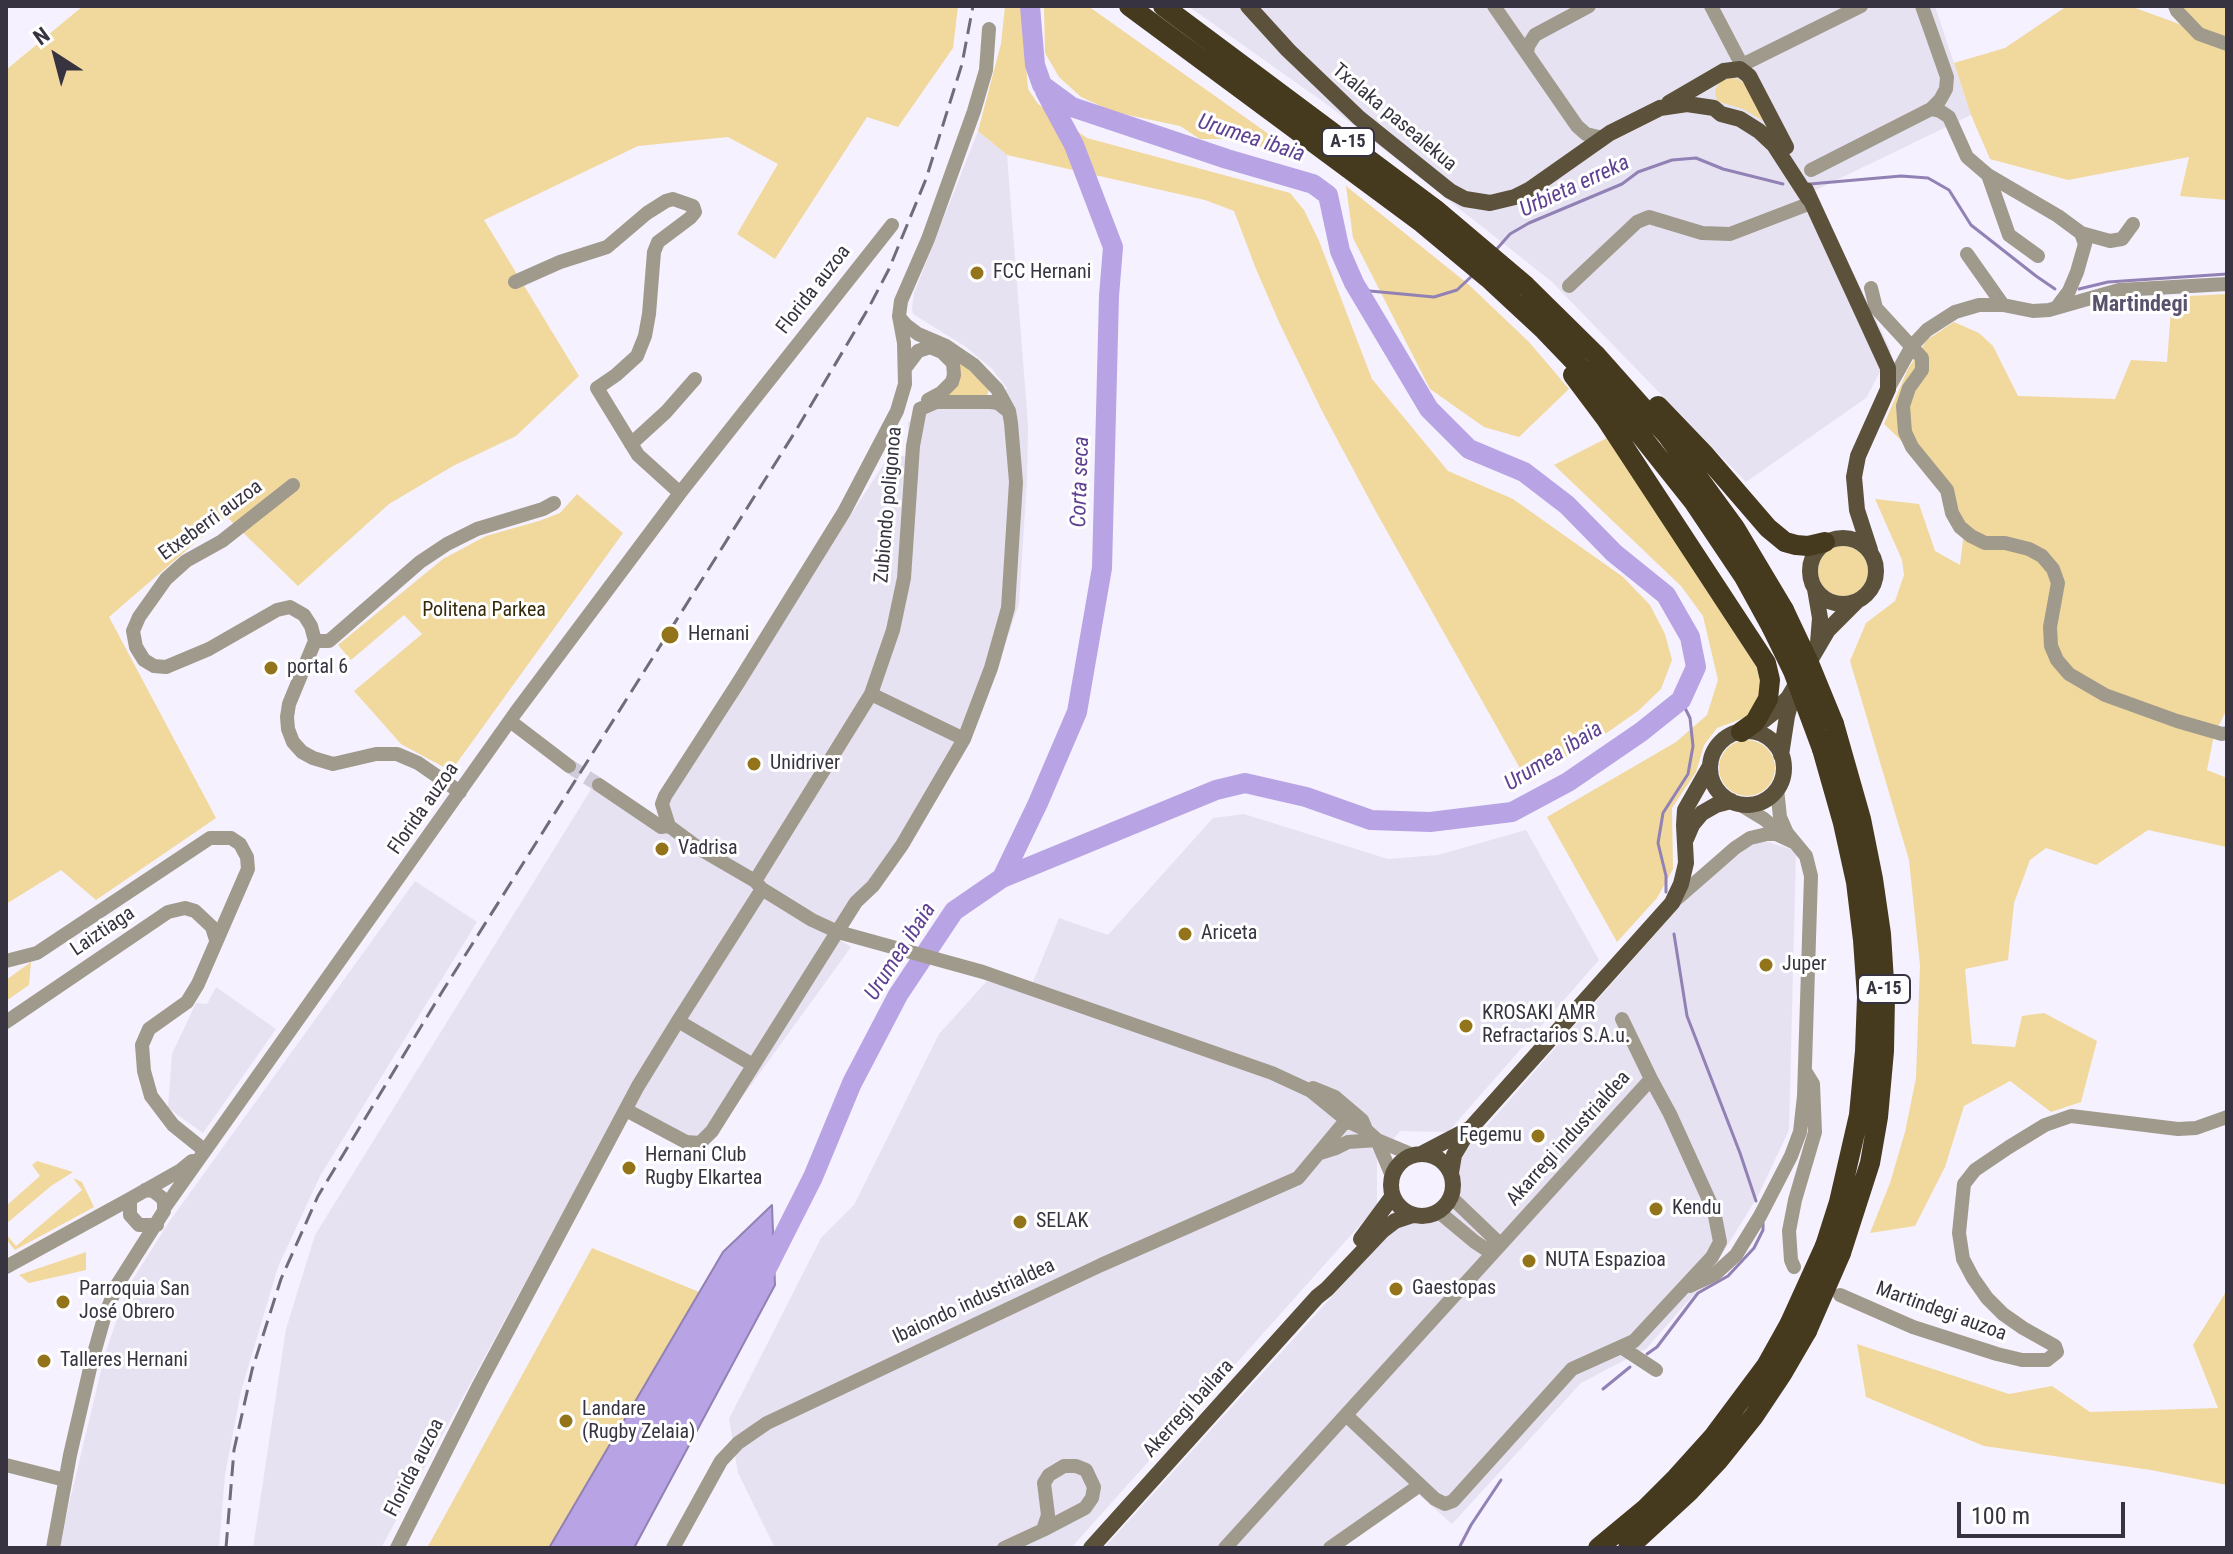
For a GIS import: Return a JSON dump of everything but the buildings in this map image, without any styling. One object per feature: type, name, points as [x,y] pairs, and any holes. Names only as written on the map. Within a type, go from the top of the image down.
[{"type":"highway","name":"A-15","points":[[1129,6],[1366,180],[1488,278],[1517,298],[1558,318],[1633,395],[1735,528],[1784,610],[1834,724],[1861,819],[1881,934],[1884,1051],[1870,1163],[1798,1327],[1754,1416],[1689,1492],[1628,1548]]},
{"type":"highway","name":"A-15","points":[[1163,6],[1366,156],[1476,243],[1517,298],[1619,408],[1660,459],[1719,538],[1772,628],[1793,671],[1822,749],[1856,882],[1863,940],[1867,997],[1859,1115],[1839,1202],[1833,1250]]},
{"type":"highway","points":[[1517,298],[1606,419],[1766,663],[1770,680],[1768,699],[1761,715],[1744,732]]},
{"type":"highway","points":[[1558,318],[1598,346],[1640,387],[1705,455],[1768,528],[1785,542],[1808,546],[1832,540]]},
{"type":"highway","name":"A-15","points":[[1598,1548],[1655,1499],[1713,1437],[1798,1327]]},
{"type":"main road","name":"Txalaka pasealekua","points":[[1248,6],[1288,50],[1359,118],[1450,191],[1465,199],[1490,203],[1515,197],[1603,138],[1660,108],[1687,104],[1714,108],[1721,114],[1746,122],[1771,141],[1810,201]]},
{"type":"main road","points":[[1714,108],[1709,95],[1712,83],[1733,71]]},
{"type":"main road","points":[[1660,108],[1733,71]]},
{"type":"main road","points":[[1733,71],[1796,166],[1887,360],[1888,389],[1855,466],[1851,519],[1832,540],[1817,549],[1812,558],[1811,579],[1820,618],[1817,649]]},
{"type":"main road","points":[[1686,840],[1692,825],[1702,813],[1716,805],[1761,802],[1777,789],[1783,776],[1781,755],[1795,689],[1835,622],[1872,588],[1876,578],[1875,559],[1855,497]]},
{"type":"main road","points":[[1832,540],[1856,539],[1870,550]]},
{"type":"main road","points":[[1815,589],[1821,596],[1838,604],[1858,601]]},
{"type":"main road","points":[[1736,803],[1715,787],[1710,773],[1712,756],[1723,740],[1744,732],[1773,713],[1795,689]]},
{"type":"main road","points":[[1744,732],[1764,736],[1781,755]]},
{"type":"main road","points":[[1469,1130],[1403,1158],[1390,1186],[1397,1205],[1421,1217],[1439,1212],[1451,1197],[1454,1155],[1469,1130],[1672,903],[1685,874],[1685,810],[1710,766]]},
{"type":"main road","points":[[1418,1154],[1441,1159],[1451,1173]]},
{"type":"main road","points":[[1317,1297],[1392,1197]]},
{"type":"main road","points":[[1317,1297],[1382,1231],[1395,1221],[1413,1215]]},
{"type":"main road","name":"Akerregi bailara","points":[[1091,1548],[1317,1297]]},
{"type":"street","points":[[1494,6],[1577,126],[1586,134],[1603,138]]},
{"type":"street","points":[[1527,54],[1535,35],[1589,6]]},
{"type":"street","points":[[1711,6],[1733,49],[1733,71],[1861,6]]},
{"type":"street","points":[[1811,170],[1931,109],[1943,95],[1947,77],[1922,6]]},
{"type":"street","points":[[2175,6],[2199,34],[2227,44]]},
{"type":"street","points":[[989,29],[986,70],[974,111],[928,239],[904,291],[899,316],[904,343],[904,392],[897,411],[844,512],[665,796],[662,804],[669,826],[812,920],[838,932],[964,967],[1326,1092],[1362,1120],[1392,1176]]},
{"type":"street","points":[[1931,109],[1949,117],[1967,157],[1988,175],[2081,233],[2110,241],[2122,239],[2133,224]]},
{"type":"street","points":[[1988,175],[2009,235],[2038,256]]},
{"type":"street","points":[[515,282],[560,262],[607,247],[666,201],[673,199],[693,206],[695,212],[690,218],[658,242],[654,252],[649,314],[637,356],[597,388],[638,455],[680,493]]},
{"type":"street","points":[[1569,286],[1637,222],[1649,217],[1702,233],[1730,234],[1810,201]]},
{"type":"street","name":"Florida auzoa","points":[[165,1207],[460,792],[514,726],[680,493],[892,225]]},
{"type":"street","points":[[2057,307],[2069,291],[2077,272],[2085,244],[2081,233]]},
{"type":"street","points":[[1967,254],[2003,305]]},
{"type":"street","points":[[1888,389],[1911,348],[1927,330],[1955,312],[1979,305],[2003,305],[2033,311],[2119,290],[2227,284]]},
{"type":"street","points":[[1871,288],[1876,308],[1922,358],[1922,370],[1909,388],[1903,406],[1905,432],[1912,447],[1947,490],[1952,513],[1960,527],[1985,543],[2005,543],[2029,549],[2042,556],[2053,569],[2058,583],[2050,627],[2051,646],[2057,660],[2069,674],[2105,695],[2177,721],[2227,733]]},
{"type":"street","points":[[626,1110],[686,1142],[700,1143],[712,1131],[856,902],[873,886],[902,845],[964,739],[991,668],[1008,608],[1016,482],[1009,411],[997,389],[974,365],[906,325],[899,316]]},
{"type":"street","points":[[904,343],[926,337]]},
{"type":"street","points":[[904,343],[918,351]]},
{"type":"street","points":[[905,368],[918,351],[930,347],[949,358],[954,368],[952,382],[920,409]]},
{"type":"street","points":[[1887,360],[1911,348]]},
{"type":"street","points":[[631,444],[666,412],[695,379]]},
{"type":"street","name":"Zubiondo poligonoa","points":[[758,885],[871,694],[893,630],[904,578],[913,446],[920,409],[936,402],[991,402],[1009,411]]},
{"type":"street","name":"Etxeberri auzoa","points":[[293,485],[222,541],[186,561],[166,579],[139,617],[133,631],[136,647],[144,660],[154,666],[166,667],[209,649],[277,610],[290,607],[304,615],[315,641]]},
{"type":"street","points":[[460,792],[418,763],[397,754],[376,754],[333,764],[313,758],[293,742],[288,729],[289,704],[315,641],[329,641],[420,562],[447,544],[477,529],[554,503]]},
{"type":"street","points":[[871,694],[964,739]]},
{"type":"street","points":[[514,726],[569,766]]},
{"type":"street","points":[[599,785],[661,827],[669,826]]},
{"type":"street","points":[[1777,789],[1780,817],[1789,840]]},
{"type":"street","points":[[1682,1289],[1714,1275],[1736,1255],[1760,1216],[1800,1132],[1811,876],[1806,856],[1764,819],[1736,803]]},
{"type":"street","points":[[634,807],[662,804]]},
{"type":"street","points":[[1672,903],[1743,842],[1767,834],[1789,840]]},
{"type":"street","points":[[11,960],[37,953],[196,845],[210,838],[221,837],[231,838],[240,844],[247,857],[248,869],[198,984],[187,1002],[149,1029],[142,1045],[144,1071],[151,1096],[173,1125],[204,1150]]},
{"type":"street","name":"Florida auzoa","points":[[397,1548],[479,1385],[626,1110],[758,885]]},
{"type":"street","name":"Laiztiaga","points":[[6,1022],[168,912],[185,908],[204,916],[216,940]]},
{"type":"street","points":[[1622,1019],[1651,1079]]},
{"type":"street","points":[[678,1021],[753,1065]]},
{"type":"street","points":[[1794,1267],[1789,1231],[1815,1132],[1813,1084],[1805,1071]]},
{"type":"street","name":"Akarregi industrialdea","points":[[1232,1546],[1346,1415],[1651,1079],[1714,1211],[1720,1242],[1712,1257],[1634,1341],[1572,1369],[1453,1501],[1445,1504],[1435,1499],[1346,1415]]},
{"type":"street","points":[[1305,1087],[1349,1122],[1418,1154]]},
{"type":"street","points":[[1320,1099],[1328,1115],[1332,1138]]},
{"type":"street","points":[[1320,1153],[1346,1129],[1349,1122],[1345,1104]]},
{"type":"street","name":"Martindegi auzoa","points":[[1840,1295],[1913,1327],[1997,1354],[2022,1360],[2047,1360],[2057,1352],[2055,1346],[2003,1314],[1987,1298],[1963,1259],[1959,1233],[1964,1184],[1975,1170],[2009,1147],[2045,1125],[2071,1116],[2178,1129],[2196,1128],[2227,1117]]},
{"type":"street","name":"Ibaiondo industrialdea","points":[[673,1548],[721,1461],[738,1443],[767,1423],[1101,1265],[1298,1178],[1343,1124],[1349,1122]]},
{"type":"street","points":[[1320,1153],[1372,1135]]},
{"type":"street","name":"Florida auzoa","points":[[145,1190],[181,1170],[204,1150]]},
{"type":"street","points":[[6,1267],[145,1190],[157,1193],[164,1201],[165,1207],[157,1225],[117,1285],[104,1318],[65,1480],[53,1548]]},
{"type":"street","points":[[1451,1197],[1496,1248]]},
{"type":"street","points":[[130,1199],[141,1246]]},
{"type":"street","points":[[109,1211],[120,1211],[135,1220],[157,1225]]},
{"type":"street","points":[[1439,1212],[1475,1242],[1496,1248]]},
{"type":"street","points":[[1475,1242],[1475,1272]]},
{"type":"street","points":[[1621,1347],[1656,1370]]},
{"type":"street","points":[[6,1465],[65,1480]]},
{"type":"street","points":[[1004,1548],[1043,1530],[1085,1508],[1092,1498],[1094,1487],[1086,1470],[1064,1466],[1049,1475],[1044,1483],[1048,1515],[1043,1530]]},
{"type":"street","points":[[1330,1548],[1420,1485]]},
{"type":"shaded area","points":[[1188,6],[1935,6],[1971,115],[1814,191],[1891,351],[1866,398],[1746,482],[1551,281],[1329,106]]},
{"type":"shaded area","points":[[978,131],[1007,155],[1028,425],[1019,604],[979,719],[838,932],[656,813],[889,456],[908,456],[908,422],[930,409],[988,408],[1007,388],[992,369],[966,347],[913,314],[912,308],[914,293]]},
{"type":"shaded area","points":[[595,783],[851,947],[704,1150],[622,1104],[381,1548],[253,1548],[286,1329],[315,1235]]},
{"type":"shaded area","points":[[1244,814],[1388,859],[1438,855],[1526,830],[1599,960],[1448,1132],[1400,1131],[1377,1158],[1377,1206],[1071,1548],[775,1548],[738,1473],[729,1419],[821,1238],[854,1205],[939,1034],[987,981],[1028,994],[1059,918],[1108,935],[1213,818]]},
{"type":"shaded area","points":[[1759,839],[1796,851],[1789,1130],[1758,1196],[1704,1283],[1646,1349],[1581,1383],[1452,1524],[1417,1493],[1340,1548],[1104,1548],[1393,1229],[1408,1222],[1434,1220],[1449,1209],[1459,1195],[1461,1155],[1695,889]]},
{"type":"shaded area","points":[[415,881],[477,922],[320,1176],[278,1267],[241,1391],[225,1475],[219,1548],[60,1548],[105,1354],[128,1287],[169,1222]]},
{"type":"shaded area","points":[[216,987],[276,1029],[203,1133],[168,1108],[172,1054],[196,1003],[207,1004]]},
{"type":"shaded area","points":[[772,1205],[775,1285],[634,1548],[549,1548],[723,1252]]},
{"type":"green space","points":[[83,6],[958,6],[953,48],[898,127],[867,117],[775,259],[737,234],[778,164],[728,137],[638,146],[484,220],[579,376],[516,436],[453,466],[389,504],[298,586],[226,516],[109,617],[216,818],[96,900],[61,870],[6,904],[6,70]]},
{"type":"green space","points":[[1005,6],[1021,6],[1028,89],[1038,104],[1087,138],[1290,193],[1304,210],[1319,241],[1372,379],[1448,471],[1513,499],[1623,577],[1650,605],[1665,634],[1672,660],[1661,689],[1638,711],[1595,741],[1526,779],[1322,411],[1279,322],[1234,211],[1205,200],[1007,155],[978,131],[1001,44]]},
{"type":"green space","points":[[1044,6],[1088,6],[1301,157],[1229,139],[1200,139],[1180,126],[1114,112],[1081,97],[1059,77],[1045,53]]},
{"type":"green space","points":[[2067,6],[2130,6],[2182,25],[2182,6],[2227,6],[2227,200],[2180,196],[2189,157],[2068,180],[1990,159],[1954,63],[2005,48]]},
{"type":"green space","points":[[1728,78],[1746,84],[1767,123],[1743,109],[1717,101],[1715,90],[1720,82]]},
{"type":"green space","points":[[1346,186],[1468,284],[1529,342],[1569,389],[1519,437],[1484,427],[1430,389],[1353,238]]},
{"type":"green space","points":[[2227,294],[2227,709],[2214,735],[2207,770],[2227,778],[2227,847],[2148,830],[2096,865],[2046,848],[2030,860],[2014,903],[2008,960],[1965,969],[1972,1044],[2015,1047],[2022,1016],[2044,1013],[2097,1041],[2081,1102],[2051,1112],[2010,1081],[1964,1106],[1945,1167],[1915,1226],[1870,1233],[1890,1183],[1916,1078],[1920,965],[1909,860],[1850,661],[1866,623],[1895,601],[1904,575],[1902,560],[1875,499],[1919,504],[1935,551],[1960,565],[1965,524],[1910,449],[1884,424],[1908,369],[1927,340],[1954,322],[1979,333],[1993,346],[2018,396],[2115,399],[2131,360],[2167,362],[2172,297]]},
{"type":"green space","points":[[955,356],[989,389],[987,396],[947,397]]},
{"type":"green space","points":[[1607,438],[1756,666],[1760,681],[1760,702],[1749,716],[1717,728],[1704,745],[1696,772],[1672,808],[1673,869],[1657,898],[1617,942],[1547,817],[1676,742],[1707,715],[1718,680],[1703,616],[1681,586],[1554,465]]},
{"type":"green space","name":"Politena Parkea","points":[[577,494],[623,533],[451,771],[401,744],[354,691],[422,634],[404,615],[351,660],[338,645],[443,559],[486,536],[560,513]]},
{"type":"green space","points":[[1843,546],[1861,553],[1868,571],[1861,589],[1843,596],[1825,589],[1818,571],[1825,553]]},
{"type":"green space","points":[[1747,740],[1767,748],[1775,768],[1767,788],[1747,796],[1727,788],[1719,768],[1727,748]]},
{"type":"green space","points":[[31,962],[29,985],[6,1001],[6,980]]},
{"type":"green space","points":[[37,1161],[73,1172],[51,1186],[6,1224],[6,1206],[40,1176],[32,1165]]},
{"type":"green space","points":[[73,1178],[82,1182],[94,1207],[15,1250],[6,1239],[6,1234],[16,1246],[82,1190]]},
{"type":"green space","name":"Landare (Rugby Zelaia)","points":[[592,1248],[704,1294],[567,1548],[427,1548]]},
{"type":"green space","points":[[86,1252],[86,1270],[29,1283],[19,1275]]},
{"type":"green space","points":[[2227,1290],[2227,1485],[2151,1470],[1984,1446],[1866,1397],[1857,1344],[2009,1394],[2052,1386],[2090,1412],[2218,1408],[2193,1345]]},
{"type":"waterway","name":"Urumea ibaia","points":[[763,1276],[813,1177],[852,1083],[898,995],[954,911],[1002,878],[1216,790],[1245,783],[1306,797],[1371,820],[1430,822],[1512,812],[1568,782],[1641,732],[1681,700],[1696,667],[1690,637],[1666,595],[1614,553],[1567,505],[1524,472],[1469,449],[1429,409],[1354,283],[1340,251],[1328,195],[1313,184],[1072,107],[1042,85],[1035,65],[1030,6]]},
{"type":"waterway","name":"Corta seca","points":[[1002,878],[1077,712],[1102,568],[1113,247],[1074,145],[1045,91]]},
{"type":"waterway","name":"Urbieta erreka","points":[[1495,251],[1510,234],[1529,223],[1622,184],[1638,172],[1672,160],[1696,158],[1723,169],[1783,184]]},
{"type":"waterway","name":"Urbieta erreka","points":[[1810,184],[1901,176],[1928,178],[1949,190],[1971,225],[2055,289]]},
{"type":"waterway","name":"Urbieta erreka","points":[[1354,283],[1370,291],[1434,297],[1457,290],[1474,274]]},
{"type":"waterway","name":"Urbieta erreka","points":[[2079,289],[2108,282],[2227,274]]},
{"type":"waterway","points":[[1666,892],[1666,876],[1658,843],[1663,813],[1688,774],[1693,746],[1690,718],[1681,700]]},
{"type":"waterway","points":[[1674,934],[1687,1016],[1756,1201]]},
{"type":"waterway","points":[[1647,1354],[1657,1347],[1698,1293],[1728,1276],[1754,1248],[1763,1223]]},
{"type":"waterway","points":[[1603,1389],[1630,1367]]},
{"type":"waterway","points":[[1459,1548],[1501,1480]]},
{"type":"tunnel","points":[[569,766],[599,785]]},
{"type":"railway","points":[[226,1548],[234,1450],[252,1370],[281,1279],[318,1196],[442,992],[795,432],[868,309],[889,269],[926,179],[962,64],[973,6]]},
{"type":"place","name":"FCC Hernani","points":[[977,273]]},
{"type":"place","name":"Hernani","points":[[670,635]]},
{"type":"place","name":"portal 6","points":[[271,668]]},
{"type":"place","name":"Unidriver","points":[[754,764]]},
{"type":"place","name":"Vadrisa","points":[[662,849]]},
{"type":"place","name":"Ariceta","points":[[1185,934]]},
{"type":"place","name":"Juper","points":[[1766,965]]},
{"type":"place","name":"KROSAKI AMR Refractarios S.A.u.","points":[[1466,1026]]},
{"type":"place","name":"Fegemu","points":[[1538,1136]]},
{"type":"place","name":"Hernani Club Rugby Elkartea","points":[[629,1168]]},
{"type":"place","name":"Kendu","points":[[1656,1209]]},
{"type":"place","name":"SELAK","points":[[1020,1222]]},
{"type":"place","name":"NUTA Espazioa","points":[[1529,1261]]},
{"type":"place","name":"Gaestopas","points":[[1396,1289]]},
{"type":"place","name":"Parroquia San José Obrero","points":[[63,1302]]},
{"type":"place","name":"Talleres Hernani","points":[[44,1361]]},
{"type":"place","name":"Landare (Rugby Zelaia)","points":[[566,1421]]},
{"type":"district","name":"Martindegi","points":[[2140,305]]}]
